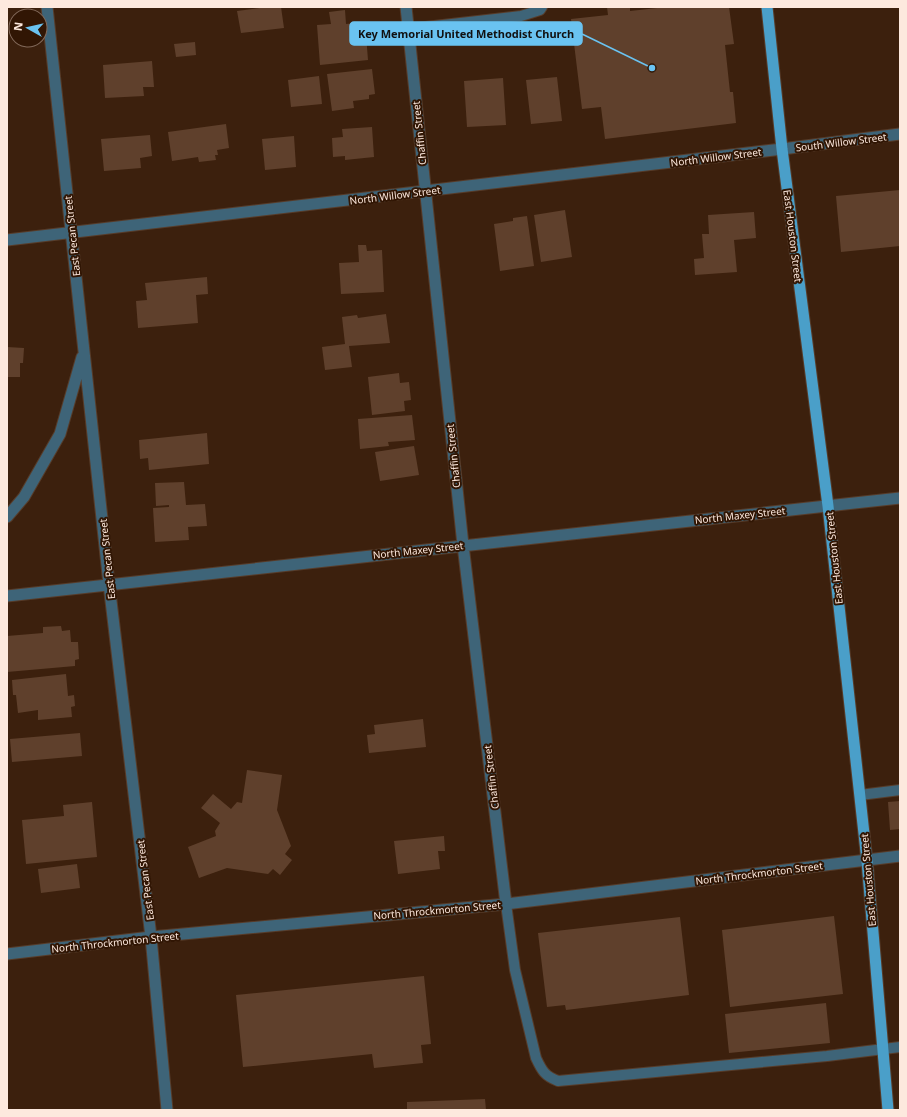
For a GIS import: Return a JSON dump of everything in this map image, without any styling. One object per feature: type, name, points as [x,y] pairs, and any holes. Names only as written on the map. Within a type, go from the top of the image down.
[{"type":"main road","name":"East Houston Street","points":[[767,7],[782,149],[828,506],[860,795],[867,860],[888,1110]]},
{"type":"street","name":"East Pecan Street","points":[[47,7],[84,352],[151,937],[167,1110]]},
{"type":"street","name":"Chaffin Street","points":[[406,7],[463,545],[506,904]]},
{"type":"street","name":"South Willow Street","points":[[782,149],[900,134]]},
{"type":"street","name":"North Willow Street","points":[[7,240],[782,149]]},
{"type":"street","points":[[7,517],[24,497],[60,434],[84,352]]},
{"type":"street","name":"North Maxey Street","points":[[7,596],[900,498]]},
{"type":"street","name":"North Throckmorton Street","points":[[7,954],[151,937],[506,904],[900,856]]},
{"type":"lane","points":[[408,30],[521,16],[540,10],[542,7]]},
{"type":"lane","points":[[860,795],[900,790]]},
{"type":"lane","points":[[506,904],[515,970],[536,1058],[542,1071],[549,1078],[558,1081],[827,1056],[900,1047]]},
{"type":"building","points":[[267,7],[281,7],[284,28],[241,33],[237,11]]},
{"type":"building","points":[[607,7],[630,7],[630,11],[666,7],[729,7],[734,44],[725,45],[730,92],[733,92],[736,123],[605,139],[601,107],[582,109],[571,19],[608,15]]},
{"type":"building","points":[[345,10],[346,24],[365,22],[368,60],[320,65],[317,25],[331,24],[329,12]]},
{"type":"building","points":[[195,42],[196,55],[176,57],[174,44]]},
{"type":"building","points":[[152,61],[154,87],[143,87],[144,96],[105,98],[103,65]]},
{"type":"building","points":[[372,69],[375,94],[369,95],[369,99],[353,101],[354,108],[332,111],[327,74]]},
{"type":"building","points":[[319,76],[322,104],[291,107],[288,80]]},
{"type":"building","points":[[557,77],[562,121],[531,124],[526,80]]},
{"type":"building","points":[[503,78],[506,125],[467,127],[464,81]]},
{"type":"building","points":[[226,124],[229,148],[217,150],[218,155],[215,155],[216,160],[199,162],[198,157],[172,161],[168,132]]},
{"type":"building","points":[[372,127],[374,157],[345,160],[345,156],[333,157],[332,138],[343,137],[342,129]]},
{"type":"building","points":[[150,135],[152,156],[140,158],[141,168],[104,171],[101,139]]},
{"type":"building","points":[[294,136],[296,167],[265,170],[262,139]]},
{"type":"building","points":[[900,190],[900,246],[841,252],[836,196]]},
{"type":"building","points":[[565,210],[572,257],[541,262],[534,215]]},
{"type":"building","points":[[754,212],[756,238],[734,240],[737,272],[695,275],[694,259],[704,258],[702,234],[709,234],[708,215]]},
{"type":"building","points":[[527,216],[534,266],[500,271],[494,224],[513,221],[513,218]]},
{"type":"building","points":[[358,245],[366,245],[367,251],[382,250],[384,292],[341,294],[339,263],[359,262]]},
{"type":"building","points":[[207,277],[208,294],[196,295],[198,323],[138,328],[136,301],[147,300],[145,283]]},
{"type":"building","points":[[386,314],[390,343],[349,346],[352,367],[325,370],[322,347],[345,344],[342,317],[357,315],[358,318]]},
{"type":"building","points":[[7,347],[24,348],[23,363],[20,363],[20,377],[7,377]]},
{"type":"building","points":[[399,373],[400,383],[409,382],[411,400],[404,401],[405,411],[372,415],[368,377]]},
{"type":"building","points":[[412,415],[415,440],[388,442],[389,446],[360,449],[358,419]]},
{"type":"building","points":[[207,433],[209,464],[149,470],[148,458],[140,459],[139,440]]},
{"type":"building","points":[[414,446],[419,475],[380,481],[375,452]]},
{"type":"building","points":[[184,482],[186,505],[205,504],[207,526],[188,527],[189,540],[155,542],[153,508],[169,507],[169,505],[156,506],[155,483]]},
{"type":"building","points":[[61,626],[62,631],[70,630],[71,642],[78,642],[79,659],[75,660],[75,666],[7,672],[7,636],[43,633],[43,627]]},
{"type":"building","points":[[66,674],[68,696],[74,695],[75,706],[71,707],[72,717],[38,720],[38,710],[18,713],[16,695],[13,695],[12,680]]},
{"type":"building","points":[[423,719],[426,747],[369,753],[367,735],[375,734],[374,725]]},
{"type":"building","points":[[80,733],[82,756],[12,762],[10,739]]},
{"type":"building","points":[[247,770],[282,775],[277,810],[291,846],[285,854],[292,860],[280,875],[273,869],[268,874],[227,868],[199,878],[188,847],[216,836],[215,831],[220,823],[201,808],[213,794],[231,809],[237,802],[242,803]]},
{"type":"building","points":[[900,801],[900,829],[890,830],[888,802]]},
{"type":"building","points":[[92,802],[97,857],[26,864],[22,820],[64,816],[63,805]]},
{"type":"building","points":[[444,836],[445,851],[438,851],[440,869],[398,874],[394,841]]},
{"type":"building","points":[[77,864],[80,888],[41,893],[38,869]]},
{"type":"building","points":[[834,916],[843,994],[730,1007],[722,930]]},
{"type":"building","points":[[680,917],[689,995],[566,1010],[565,1005],[547,1007],[538,933]]},
{"type":"building","points":[[424,976],[431,1044],[421,1045],[423,1063],[374,1068],[372,1054],[243,1067],[236,995]]},
{"type":"building","points":[[826,1003],[830,1043],[729,1053],[725,1014]]},
{"type":"building","points":[[485,1099],[486,1110],[407,1110],[407,1102]]},
{"type":"place","name":"Key Memorial United Methodist Church","points":[[652,68]]}]
